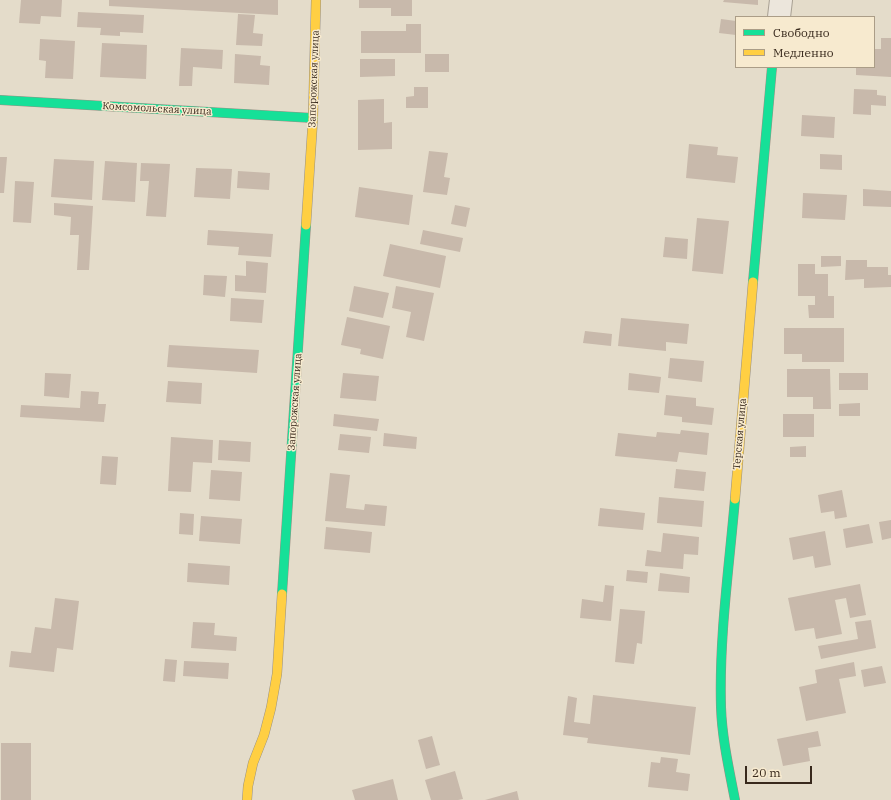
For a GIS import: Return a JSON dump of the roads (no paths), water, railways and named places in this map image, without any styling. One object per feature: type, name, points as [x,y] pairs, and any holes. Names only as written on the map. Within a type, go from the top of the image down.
[{"type":"street","name":"Запорожская улица","points":[[247,800],[248,786],[253,763],[266,728],[277,674],[313,118],[316,0]]},
{"type":"street","points":[[779,16],[781,0]]},
{"type":"street","name":"Терская улица","points":[[735,800],[724,743],[721,707],[722,648],[772,68]]},
{"type":"street","name":"Комсомольская улица","points":[[0,100],[313,118]]}]
